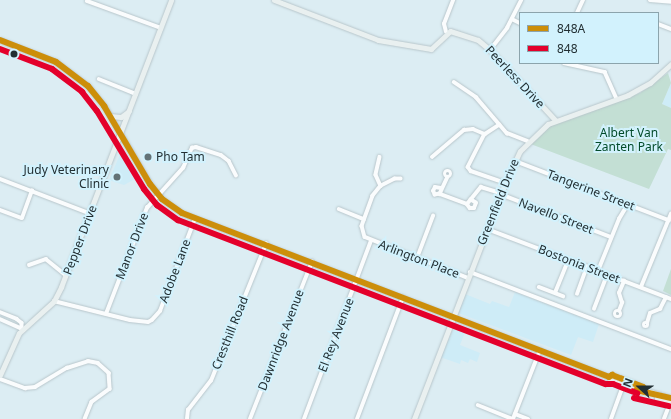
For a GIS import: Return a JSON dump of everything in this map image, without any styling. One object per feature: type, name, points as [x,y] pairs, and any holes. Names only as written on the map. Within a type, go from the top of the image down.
[{"type":"main road","name":"Pepper Drive","points":[[0,375],[13,342],[22,329],[54,301],[66,275],[171,0]]},
{"type":"main road","points":[[274,0],[378,40],[431,49],[438,45],[446,32]]},
{"type":"main road","name":"Peerless Drive","points":[[446,32],[457,31],[478,40],[490,50],[555,120]]},
{"type":"main road","points":[[0,40],[43,56],[70,71],[88,86],[110,116],[158,195],[172,207],[195,219],[266,244],[404,297],[609,377],[610,380],[642,388],[671,401]]},
{"type":"main road","name":"Greenfield Drive","points":[[414,419],[452,316],[513,161],[528,141],[555,120],[617,99],[650,83],[671,64]]},
{"type":"main road","points":[[110,116],[121,117],[130,110]]},
{"type":"street","points":[[446,32],[444,24],[453,0]]},
{"type":"street","points":[[490,50],[512,19],[521,0]]},
{"type":"street","points":[[577,12],[583,0]]},
{"type":"street","points":[[650,0],[671,2]]},
{"type":"street","points":[[87,1],[161,28]]},
{"type":"street","points":[[512,19],[519,22]]},
{"type":"street","points":[[659,24],[671,29]]},
{"type":"street","points":[[569,64],[605,72],[617,99]]},
{"type":"street","points":[[99,79],[136,94]]},
{"type":"street","points":[[454,82],[476,97],[499,125],[511,136],[528,141]]},
{"type":"street","points":[[499,125],[485,134],[468,167],[471,171],[504,183]]},
{"type":"street","points":[[432,157],[464,130],[473,128],[485,134]]},
{"type":"street","name":"Manor Drive","points":[[106,314],[144,216],[158,195],[183,168],[192,148],[196,147],[221,155],[229,161],[236,175]]},
{"type":"street","points":[[380,157],[376,175],[381,186]]},
{"type":"street","name":"Tangerine Street","points":[[513,161],[669,220]]},
{"type":"street","points":[[440,194],[441,188],[448,177]]},
{"type":"street","points":[[0,179],[89,213]]},
{"type":"street","points":[[371,241],[362,229],[364,218],[373,196],[381,186],[396,179],[401,179]]},
{"type":"street","points":[[441,188],[435,187],[433,191],[435,195],[440,194],[467,204],[470,208],[474,208],[476,203],[471,200],[467,204]]},
{"type":"street","name":"Navello Street","points":[[471,200],[484,187],[612,237]]},
{"type":"street","points":[[0,210],[22,218],[32,191]]},
{"type":"street","points":[[598,271],[628,204]]},
{"type":"street","points":[[339,209],[364,218]]},
{"type":"street","points":[[641,288],[671,214]]},
{"type":"street","points":[[417,258],[434,216]]},
{"type":"street","name":"Adobe Lane","points":[[106,314],[130,320],[150,321],[160,311],[195,219]]},
{"type":"street","name":"Bostonia Street","points":[[487,229],[671,299]]},
{"type":"street","name":"Arlington Place","points":[[371,241],[469,275],[671,349]]},
{"type":"street","name":"El Rey Avenue","points":[[304,419],[371,241]]},
{"type":"street","name":"Cresthill Road","points":[[187,417],[211,381],[266,244]]},
{"type":"street","points":[[29,265],[46,259],[66,275]]},
{"type":"street","points":[[555,293],[568,260]]},
{"type":"street","name":"Dawnridge Avenue","points":[[250,419],[312,262]]},
{"type":"street","points":[[577,294],[587,267]]},
{"type":"street","points":[[594,309],[607,275]]},
{"type":"street","points":[[619,311],[622,303],[619,293],[624,281]]},
{"type":"street","points":[[539,287],[563,296]]},
{"type":"street","points":[[357,419],[404,297]]},
{"type":"street","points":[[647,323],[650,313],[660,309],[666,297]]},
{"type":"street","points":[[54,301],[106,314]]},
{"type":"street","points":[[0,312],[17,319],[22,323],[22,329],[0,319]]},
{"type":"street","points":[[478,405],[514,419],[540,350]]},
{"type":"street","points":[[0,379],[25,388],[35,388],[67,368],[88,361],[98,363],[109,373],[110,389],[92,402],[85,419]]},
{"type":"street","points":[[611,419],[625,383]]},
{"type":"street","points":[[664,419],[671,401]]},
{"type":"street","points":[[515,414],[528,419]]},
{"type":"shaded area","points":[[671,83],[671,108],[662,104]]},
{"type":"shaded area","points":[[121,152],[137,178],[124,185],[109,180]]},
{"type":"shaded area","points":[[515,292],[599,324],[593,342],[578,337],[571,355],[458,313],[465,294],[490,304],[492,301],[509,307]]},
{"type":"shaded area","points":[[455,326],[466,330],[460,345],[480,353],[477,362],[470,359],[468,363],[461,360],[460,364],[440,357]]},
{"type":"green space","name":"Albert Van Zanten Park","points":[[668,73],[671,83],[662,104],[671,108],[671,150],[668,149],[649,189],[528,143],[548,126],[640,93]]},
{"type":"green space","points":[[671,269],[671,295],[663,291]]},
{"type":"transit line","name":"848A","points":[[0,40],[56,62],[88,86],[104,106],[150,184],[162,199],[182,213],[609,377],[612,375],[643,387],[644,390]]},
{"type":"transit line","name":"848","points":[[0,49],[52,69],[82,92],[97,111],[144,189],[157,205],[178,220],[606,384],[613,384],[637,393]]},
{"type":"transit line","name":"848A","points":[[636,390],[671,398]]},
{"type":"transit line","name":"848","points":[[634,398],[669,406]]},
{"type":"place","name":"Pho Tam","points":[[148,157]]},
{"type":"place","name":"Judy Veterinary Clinic","points":[[117,177]]}]
